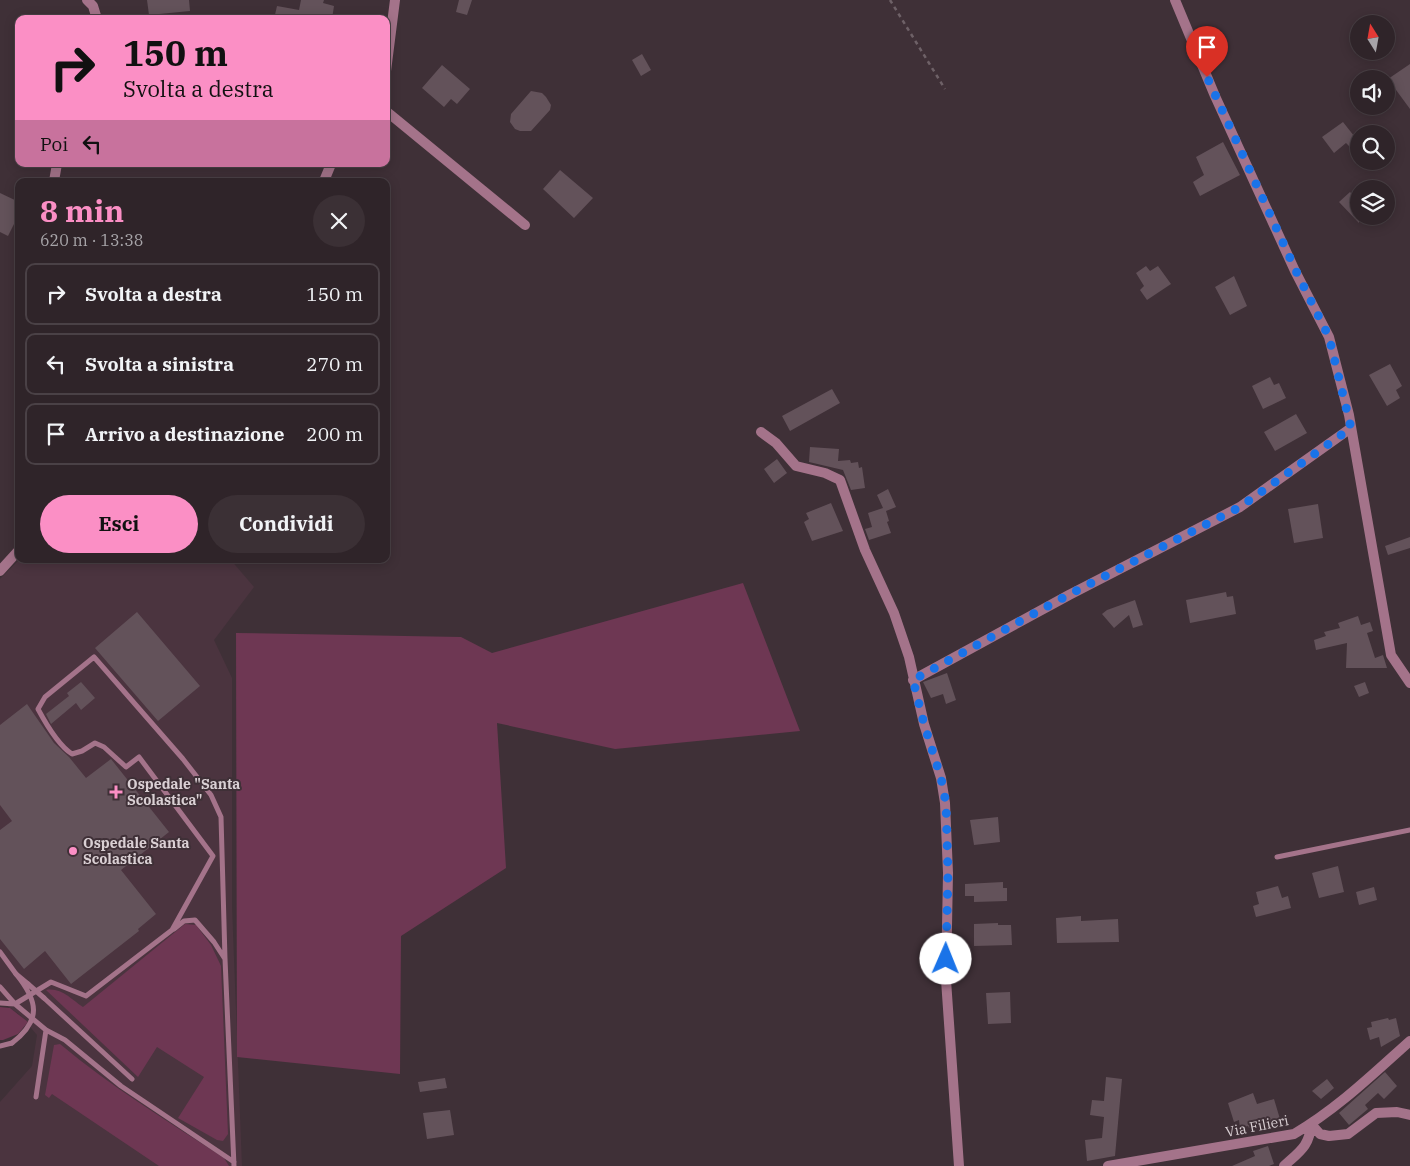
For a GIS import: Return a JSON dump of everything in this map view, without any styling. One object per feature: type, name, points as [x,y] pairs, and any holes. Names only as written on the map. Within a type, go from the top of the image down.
[{"type":"street","points":[[87,0],[93,6],[96,15]]},
{"type":"street","points":[[390,39],[395,0]]},
{"type":"street","points":[[1175,0],[1219,104],[1296,271],[1329,337],[1351,428],[1390,655],[1410,683]]},
{"type":"street","points":[[390,115],[525,225]]},
{"type":"street","points":[[913,680],[1068,595],[1240,507],[1351,428]]},
{"type":"street","points":[[761,432],[776,443],[796,466],[825,473],[840,480],[865,550],[894,613],[908,657],[924,724],[941,778],[946,803],[948,873],[946,980],[959,1166]]},
{"type":"street","points":[[0,570],[15,554]]},
{"type":"street","name":"Via Filieri","points":[[1108,1166],[1294,1134],[1311,1124],[1355,1091],[1410,1041]]},
{"type":"street","points":[[1311,1124],[1320,1134],[1329,1136],[1348,1134],[1376,1113],[1397,1112],[1410,1115]]},
{"type":"street","points":[[1284,1166],[1310,1138],[1311,1124]]},
{"type":"lane","points":[[172,930],[213,856],[139,758],[126,767],[104,747],[95,743],[82,751],[72,754],[66,750],[38,709],[45,697],[94,657],[211,794],[221,817],[234,1164]]},
{"type":"lane","points":[[1277,857],[1410,830]]},
{"type":"lane","points":[[0,1003],[15,1004],[50,982],[86,996],[184,921],[195,920],[214,942],[225,959]]},
{"type":"lane","points":[[0,952],[28,989],[33,1002],[34,1016],[30,1026],[12,1043],[0,1046]]},
{"type":"lane","points":[[16,974],[132,1079]]},
{"type":"lane","points":[[0,986],[15,1004],[46,1030],[65,1040],[121,1086],[234,1164]]},
{"type":"lane","points":[[36,1097],[46,1030]]},
{"type":"path","points":[[890,0],[945,89]]},
{"type":"shaded area","name":"Ospedale \"Santa Scolastica\"","points":[[16,563],[233,563],[254,587],[214,640],[232,678],[232,906],[242,1166],[0,1166],[0,1102],[32,1066],[37,1035],[20,1015],[0,1001],[0,579]]},
{"type":"shaded area","points":[[743,583],[800,731],[615,749],[497,723],[506,868],[401,936],[400,1074],[237,1057],[236,633],[461,637],[492,653]]},
{"type":"shaded area","points":[[185,924],[196,925],[211,945],[221,966],[228,1134],[223,1141],[217,1140],[178,1118],[204,1077],[157,1047],[138,1077],[46,990],[57,990],[83,1007]]},
{"type":"shaded area","points":[[0,1007],[10,1008],[28,1022],[18,1034],[3,1040],[0,1040]]},
{"type":"shaded area","points":[[60,1044],[120,1089],[224,1158],[229,1166],[159,1166],[52,1094],[49,1098],[45,1095],[54,1045]]},
{"type":"building","points":[[147,0],[189,0],[190,11],[149,15]]},
{"type":"building","points":[[301,0],[324,0],[323,3],[334,6],[333,15],[275,15],[277,6],[299,10]]},
{"type":"building","points":[[459,0],[472,0],[467,15],[456,12]]},
{"type":"building","points":[[642,54],[651,70],[641,76],[632,60]]},
{"type":"building","points":[[1410,64],[1410,109],[1395,89],[1395,74]]},
{"type":"building","points":[[442,65],[470,89],[457,104],[451,99],[444,107],[422,88]]},
{"type":"building","points":[[531,91],[542,93],[546,97],[551,105],[550,110],[531,131],[520,131],[515,129],[510,122],[511,114]]},
{"type":"building","points":[[1343,122],[1350,131],[1350,147],[1346,143],[1334,153],[1322,137]]},
{"type":"building","points":[[1223,142],[1240,175],[1200,196],[1193,182],[1204,175],[1196,157]]},
{"type":"building","points":[[560,170],[593,198],[574,218],[543,189]]},
{"type":"building","points":[[1350,192],[1350,214],[1339,202]]},
{"type":"building","points":[[0,193],[15,200],[15,222],[8,236],[0,232]]},
{"type":"building","points":[[1146,266],[1150,271],[1158,266],[1171,284],[1147,300],[1140,290],[1144,286],[1136,273]]},
{"type":"building","points":[[1234,276],[1247,306],[1230,315],[1215,287]]},
{"type":"building","points":[[1390,364],[1402,386],[1396,390],[1400,398],[1387,406],[1369,375]]},
{"type":"building","points":[[1270,377],[1274,385],[1279,383],[1286,398],[1263,409],[1252,386]]},
{"type":"building","points":[[832,389],[840,403],[790,431],[782,416]]},
{"type":"building","points":[[1296,414],[1307,433],[1275,451],[1264,432]]},
{"type":"building","points":[[810,447],[839,449],[838,461],[850,460],[851,463],[858,462],[859,468],[862,467],[865,488],[851,490],[843,470],[809,462]]},
{"type":"building","points":[[777,459],[787,473],[774,483],[764,469]]},
{"type":"building","points":[[888,489],[896,507],[886,511],[891,533],[869,540],[865,529],[872,527],[868,513],[883,508],[877,495]]},
{"type":"building","points":[[831,503],[843,531],[812,541],[804,522],[809,519],[806,513]]},
{"type":"building","points":[[1318,504],[1323,538],[1294,543],[1288,509]]},
{"type":"building","points":[[1410,537],[1410,548],[1388,555],[1385,546]]},
{"type":"building","points":[[1226,592],[1227,597],[1233,596],[1236,614],[1190,623],[1186,600]]},
{"type":"building","points":[[1135,600],[1143,625],[1133,628],[1129,615],[1114,628],[1102,614],[1107,610]]},
{"type":"building","points":[[137,612],[200,686],[158,721],[95,648]]},
{"type":"building","points":[[1358,616],[1361,625],[1370,622],[1373,631],[1367,633],[1375,658],[1383,655],[1387,668],[1346,668],[1347,643],[1316,650],[1314,640],[1326,636],[1324,632],[1340,628],[1338,623]]},
{"type":"building","points":[[947,673],[956,700],[946,704],[943,694],[931,698],[923,682]]},
{"type":"building","points":[[81,682],[95,698],[81,710],[76,703],[51,724],[46,714],[69,696],[67,693]]},
{"type":"building","points":[[1365,682],[1369,693],[1359,697],[1354,686]]},
{"type":"building","name":"Ospedale Santa Scolastica","points":[[27,704],[54,743],[69,757],[86,778],[111,759],[169,832],[121,870],[156,914],[138,929],[139,931],[71,984],[45,951],[24,969],[0,939],[0,830],[12,821],[0,805],[0,725]]},
{"type":"building","points":[[998,817],[1000,842],[974,845],[970,820]]},
{"type":"building","points":[[1338,866],[1344,892],[1319,898],[1312,873]]},
{"type":"building","points":[[1003,882],[1003,888],[1007,888],[1007,901],[974,902],[974,896],[965,896],[965,884]]},
{"type":"building","points":[[1278,886],[1282,898],[1288,896],[1291,908],[1256,917],[1253,906],[1259,904],[1256,892]]},
{"type":"building","points":[[1374,887],[1377,900],[1359,905],[1356,892]]},
{"type":"building","points":[[1081,916],[1081,921],[1118,919],[1119,942],[1057,943],[1056,918]]},
{"type":"building","points":[[998,923],[998,925],[1011,925],[1012,945],[974,946],[974,924]]},
{"type":"building","points":[[1010,992],[1011,1023],[988,1024],[986,993]]},
{"type":"building","points":[[1388,1018],[1389,1020],[1396,1018],[1400,1036],[1381,1047],[1379,1037],[1370,1040],[1367,1028],[1372,1027],[1371,1022]]},
{"type":"building","points":[[1385,1072],[1397,1086],[1384,1099],[1378,1093],[1365,1105],[1368,1109],[1349,1125],[1339,1113]]},
{"type":"building","points":[[1106,1077],[1122,1079],[1115,1156],[1087,1161],[1085,1140],[1102,1138],[1104,1117],[1090,1115],[1092,1100],[1104,1101]]},
{"type":"building","points":[[445,1078],[447,1088],[420,1092],[418,1082]]},
{"type":"building","points":[[1327,1079],[1334,1088],[1321,1099],[1312,1091]]},
{"type":"building","points":[[1253,1093],[1257,1104],[1274,1099],[1280,1119],[1249,1128],[1248,1126],[1240,1128],[1239,1120],[1234,1122],[1228,1103]]},
{"type":"building","points":[[450,1110],[454,1135],[427,1139],[423,1113]]},
{"type":"building","points":[[1268,1146],[1274,1164],[1269,1166],[1232,1166],[1255,1156],[1253,1151]]},
{"type":"place","name":"Ospedale \"Santa Scolastica\"","points":[[116,792]]},
{"type":"place","name":"Ospedale Santa Scolastica","points":[[73,851]]},
{"type":"route","points":[[946,959],[948,873],[946,803],[941,778],[924,724],[913,680],[1068,595],[1240,507],[1351,428],[1329,337],[1296,271],[1207,77]]}]
